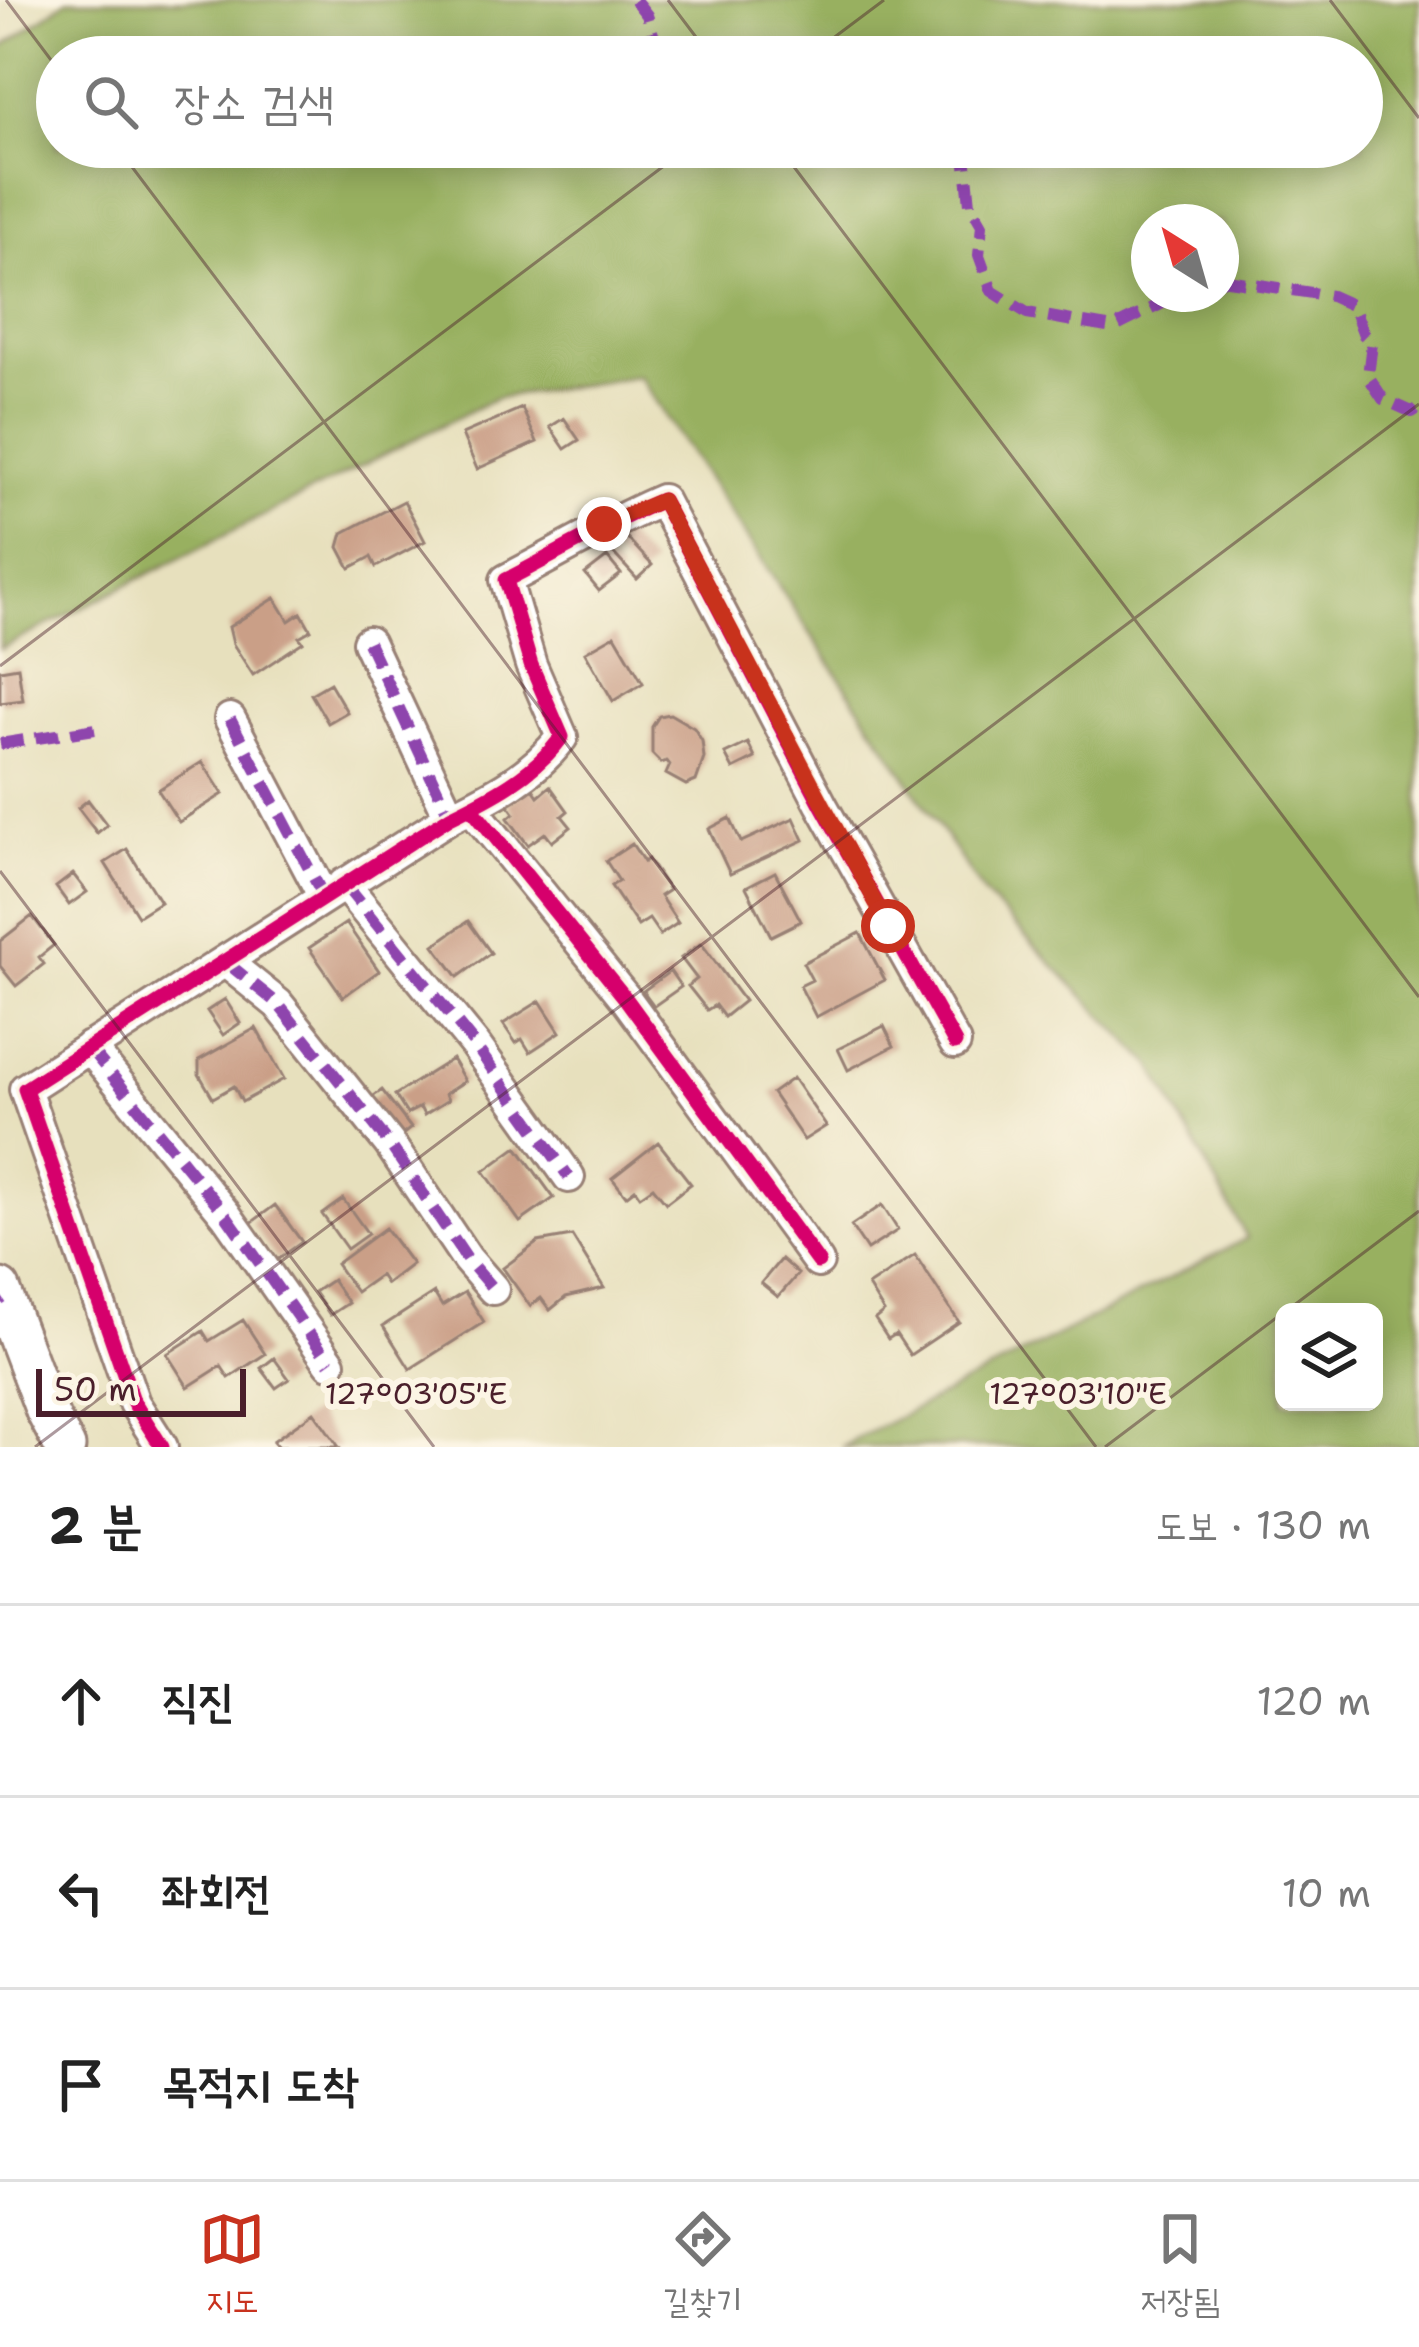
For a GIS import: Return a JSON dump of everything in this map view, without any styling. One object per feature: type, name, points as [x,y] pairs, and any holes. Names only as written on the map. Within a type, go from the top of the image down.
[{"type":"main road","points":[[1,1296],[65,1447]]},
{"type":"street","points":[[162,1447],[134,1403],[25,1089],[334,891],[492,797],[549,756],[562,737],[532,665],[506,580],[604,524],[662,500],[821,804],[955,1043]]},
{"type":"street","points":[[368,642],[461,812],[626,999],[818,1262]]},
{"type":"street","points":[[230,719],[334,891],[462,1029],[569,1177]]},
{"type":"street","points":[[226,962],[278,1004],[389,1143],[467,1259],[493,1289]]},
{"type":"street","points":[[89,1047],[226,1215],[330,1363]]},
{"type":"green space","points":[[67,0],[1419,0],[1419,1447],[841,1447],[1247,1238],[1152,1066],[984,894],[639,376],[496,398],[0,649],[0,49]]},
{"type":"building","points":[[522,408],[537,442],[477,469],[462,434]]},
{"type":"building","points":[[564,418],[579,440],[565,449],[550,427]]},
{"type":"building","points":[[404,501],[425,541],[376,567],[371,557],[350,568],[339,547],[343,533]]},
{"type":"building","points":[[620,530],[652,565],[637,579],[605,544]]},
{"type":"building","points":[[607,557],[621,574],[599,591],[585,574]]},
{"type":"building","points":[[275,598],[289,621],[301,613],[311,630],[299,637],[303,642],[253,675],[233,644],[229,627]]},
{"type":"building","points":[[615,635],[643,683],[613,701],[585,652]]},
{"type":"building","points":[[18,667],[23,700],[0,703],[0,670]]},
{"type":"building","points":[[330,683],[347,712],[328,723],[311,694]]},
{"type":"building","points":[[670,714],[694,728],[702,741],[704,758],[696,781],[686,785],[666,774],[670,765],[652,754],[652,727],[659,716]]},
{"type":"building","points":[[748,743],[755,758],[733,769],[725,754]]},
{"type":"building","points":[[202,762],[223,794],[179,822],[158,790]]},
{"type":"building","points":[[531,786],[538,796],[550,786],[568,811],[562,816],[571,827],[552,842],[545,833],[528,845],[508,818],[514,813],[507,803]]},
{"type":"building","points":[[88,800],[107,825],[97,833],[78,808]]},
{"type":"building","points":[[730,818],[741,842],[794,818],[804,840],[730,874],[709,829]]},
{"type":"building","points":[[632,844],[669,890],[660,896],[678,923],[660,935],[649,919],[638,926],[611,886],[619,881],[606,861]]},
{"type":"building","points":[[127,849],[160,902],[138,916],[105,863]]},
{"type":"building","points":[[775,872],[801,921],[771,936],[746,887]]},
{"type":"building","points":[[73,874],[87,892],[69,905],[56,887]]},
{"type":"building","points":[[32,916],[54,945],[39,957],[44,964],[16,986],[0,966],[0,941]]},
{"type":"building","points":[[468,921],[491,953],[458,977],[434,945]]},
{"type":"building","points":[[346,923],[379,971],[343,997],[309,948]]},
{"type":"building","points":[[860,933],[885,980],[816,1017],[800,986],[812,980],[803,963]]},
{"type":"building","points":[[701,943],[744,1001],[724,1017],[715,1005],[707,1010],[688,986],[697,979],[681,958]]},
{"type":"building","points":[[670,971],[681,987],[654,1006],[643,991]]},
{"type":"building","points":[[225,999],[240,1023],[223,1035],[207,1011]]},
{"type":"building","points":[[540,1001],[560,1032],[530,1052],[522,1039],[516,1043],[503,1024]]},
{"type":"building","points":[[884,1026],[894,1046],[848,1070],[838,1049]]},
{"type":"building","points":[[256,1028],[284,1079],[242,1102],[234,1086],[213,1098],[199,1074],[199,1060]]},
{"type":"building","points":[[452,1059],[465,1081],[445,1094],[448,1100],[424,1115],[420,1107],[407,1114],[395,1095]]},
{"type":"building","points":[[793,1078],[826,1126],[804,1140],[772,1093]]},
{"type":"building","points":[[382,1090],[411,1128],[393,1142],[364,1103]]},
{"type":"building","points":[[658,1142],[691,1184],[666,1203],[653,1187],[640,1196],[635,1189],[626,1196],[612,1178]]},
{"type":"building","points":[[517,1147],[554,1198],[520,1222],[484,1171]]},
{"type":"building","points":[[343,1199],[368,1234],[347,1249],[322,1214]]},
{"type":"building","points":[[275,1205],[302,1242],[277,1260],[251,1223]]},
{"type":"building","points":[[882,1205],[898,1230],[867,1250],[851,1226]]},
{"type":"building","points":[[385,1228],[412,1264],[386,1284],[380,1275],[356,1292],[336,1264]]},
{"type":"building","points":[[572,1236],[604,1288],[566,1297],[550,1310],[541,1298],[530,1306],[503,1268],[538,1242]]},
{"type":"building","points":[[915,1255],[959,1322],[910,1355],[896,1334],[888,1339],[875,1319],[884,1312],[868,1286]]},
{"type":"building","points":[[781,1259],[798,1274],[778,1297],[761,1283]]},
{"type":"building","points":[[332,1280],[348,1303],[330,1315],[314,1292]]},
{"type":"building","points":[[465,1292],[484,1322],[410,1369],[383,1326],[434,1293],[442,1306]]},
{"type":"building","points":[[243,1320],[265,1354],[229,1378],[221,1366],[188,1387],[167,1354],[203,1331],[209,1341]]},
{"type":"building","points":[[274,1358],[289,1379],[276,1388],[261,1368]]},
{"type":"building","points":[[314,1412],[339,1447],[278,1447],[273,1441]]},
{"type":"marked path","points":[[635,0],[647,15],[654,36]]},
{"type":"marked path","points":[[966,168],[970,204],[982,225],[979,255],[992,291],[1027,313],[1113,328],[1145,312]]},
{"type":"marked path","points":[[1239,282],[1331,296],[1353,306],[1372,343],[1368,376],[1383,399],[1412,412],[1419,408]]},
{"type":"marked path","points":[[368,642],[450,817]]},
{"type":"marked path","points":[[230,719],[324,897]]},
{"type":"marked path","points":[[0,744],[96,729]]},
{"type":"marked path","points":[[344,884],[475,1045],[569,1177]]},
{"type":"marked path","points":[[226,962],[278,1004],[389,1143],[467,1259],[493,1289]]},
{"type":"marked path","points":[[89,1047],[226,1215],[330,1363]]},
{"type":"cycle path","points":[[162,1447],[134,1403],[25,1089],[538,763],[562,737],[531,665],[506,580],[622,518],[662,500],[821,804],[955,1043]]},
{"type":"cycle path","points":[[471,807],[626,999],[818,1262]]},
{"type":"route","points":[[604,524],[662,500],[888,926]]}]
